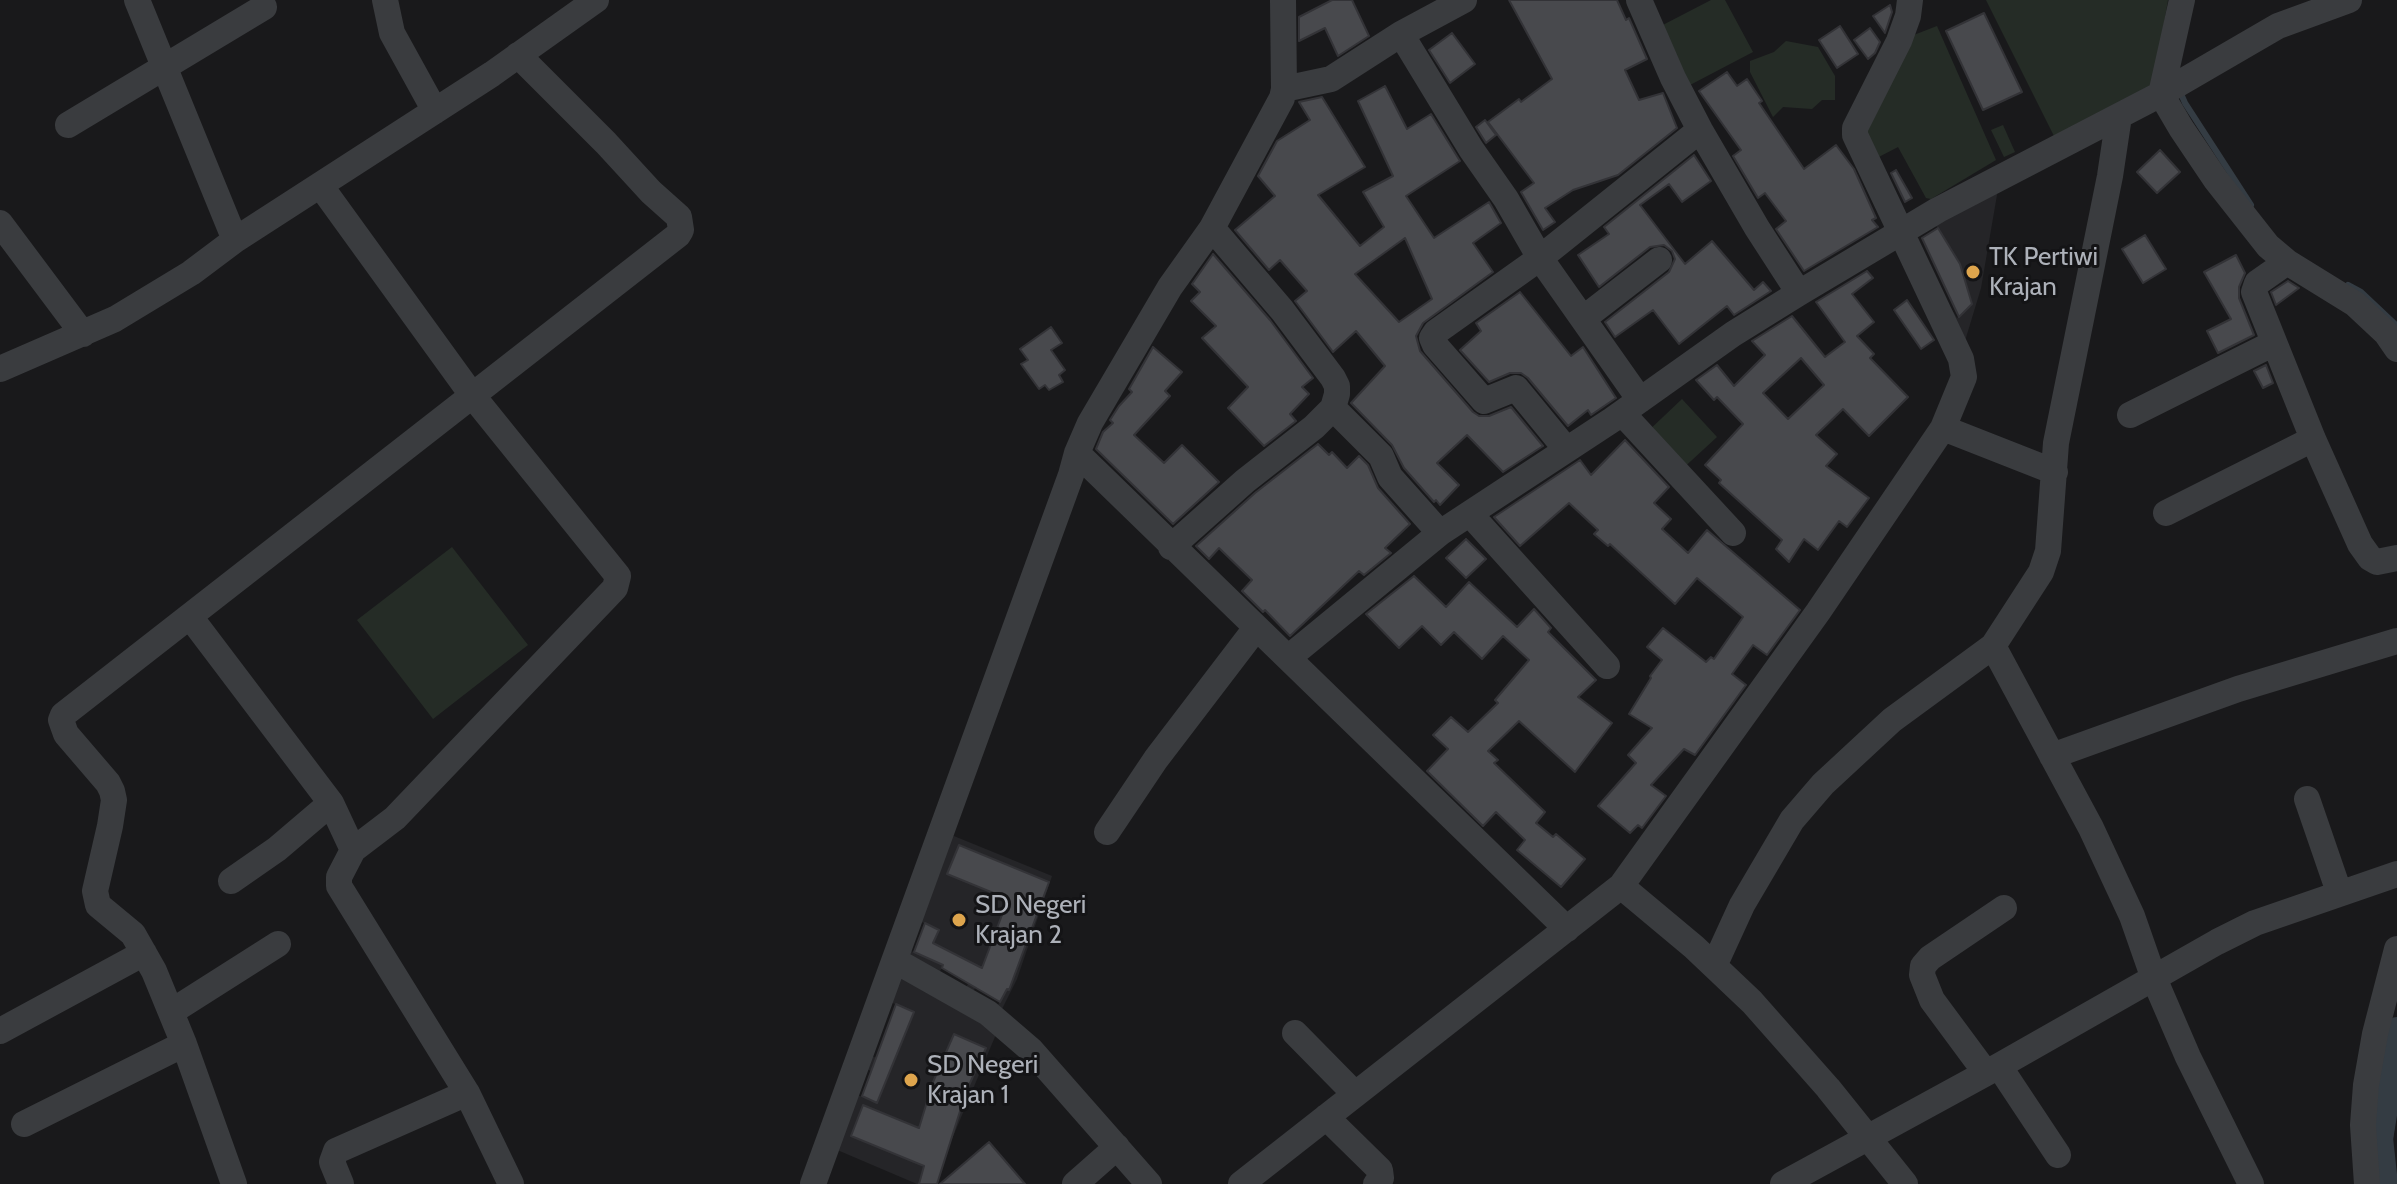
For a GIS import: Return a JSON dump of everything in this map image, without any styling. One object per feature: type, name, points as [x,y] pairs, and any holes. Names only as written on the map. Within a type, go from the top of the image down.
[{"type":"street","points":[[137,0],[235,240]]},
{"type":"street","points":[[385,0],[392,33],[435,111]]},
{"type":"street","points":[[0,369],[115,319],[191,273],[235,240],[435,111],[596,0]]},
{"type":"street","points":[[813,1184],[1077,453],[1090,423],[1170,287],[1212,228],[1278,106],[1284,89],[1283,0]]},
{"type":"street","points":[[1284,89],[1331,79],[1401,34],[1464,0]]},
{"type":"street","points":[[1639,0],[1700,130],[1799,293]]},
{"type":"street","points":[[1241,1184],[1621,886],[1795,647],[1943,428],[1964,377],[1963,364],[1855,135],[1855,128],[1899,41],[1910,0]]},
{"type":"street","points":[[2182,0],[2172,87],[2216,180],[2253,230],[2287,262],[2355,304],[2386,333],[2397,349]]},
{"type":"street","points":[[1288,658],[1440,533],[1733,334],[1799,293],[1902,231],[2119,116],[2278,26],[2349,0]]},
{"type":"street","points":[[68,125],[264,7]]},
{"type":"street","points":[[1401,34],[1540,258],[1584,318],[1631,406],[1733,533]]},
{"type":"street","points":[[234,1184],[184,1044],[144,953],[133,934],[98,905],[95,891],[114,800],[108,783],[66,734],[61,720],[63,715],[191,618],[681,230],[679,217],[518,55]]},
{"type":"street","points":[[1714,966],[1742,905],[1792,820],[1823,784],[1892,720],[1993,646],[2041,572],[2048,551],[2056,443],[2110,176],[2119,116]]},
{"type":"street","points":[[1566,449],[1516,388],[1489,400],[1481,400],[1432,338],[1436,332],[1540,258],[1700,130]]},
{"type":"street","points":[[320,185],[472,395],[615,571],[618,582],[395,818],[353,850],[339,877],[339,886],[467,1093],[511,1184]]},
{"type":"street","points":[[0,223],[83,334]]},
{"type":"street","points":[[1171,547],[1245,481],[1314,427],[1333,408],[1337,386],[1282,310],[1212,228]]},
{"type":"street","points":[[1584,318],[1659,260]]},
{"type":"street","points":[[2287,262],[2257,283],[2254,289],[2274,343],[2313,439],[2367,555],[2377,562],[2397,558]]},
{"type":"street","points":[[2130,415],[2274,343]]},
{"type":"street","points":[[1333,408],[1381,456],[1390,477],[1440,533]]},
{"type":"street","points":[[1943,428],[2055,472]]},
{"type":"street","points":[[2166,513],[2313,439]]},
{"type":"street","points":[[1077,453],[1567,929]]},
{"type":"street","points":[[1470,514],[1607,666]]},
{"type":"street","points":[[191,618],[331,803],[353,850]]},
{"type":"street","points":[[1107,832],[1156,759],[1256,628]]},
{"type":"street","points":[[2052,756],[2238,689],[2397,641]]},
{"type":"street","points":[[1993,646],[2109,865],[2194,1069],[2251,1184]]},
{"type":"street","points":[[2307,799],[2339,892]]},
{"type":"street","points":[[231,881],[277,849],[331,803]]},
{"type":"street","points":[[1783,1184],[1993,1070],[2153,976],[2255,923],[2397,874]]},
{"type":"street","points":[[1621,886],[1752,1002],[1870,1138],[1905,1184]]},
{"type":"street","points":[[2004,908],[1930,958],[1923,966],[1922,975],[1932,1000],[1993,1070],[2058,1155]]},
{"type":"street","points":[[171,1012],[278,944]]},
{"type":"street","points":[[2367,1184],[2363,1125],[2366,1085],[2375,1034],[2397,949]]},
{"type":"street","points":[[0,1031],[144,953]]},
{"type":"street","points":[[896,961],[995,1018],[1031,1050],[1149,1184]]},
{"type":"street","points":[[1295,1033],[1355,1094]]},
{"type":"street","points":[[24,1124],[184,1044]]},
{"type":"street","points":[[341,1184],[332,1162],[336,1151],[467,1093]]},
{"type":"street","points":[[1326,1117],[1380,1170],[1381,1178],[1376,1184]]},
{"type":"street","points":[[1075,1184],[1117,1147]]},
{"type":"shaded area","points":[[1711,0],[1725,0],[1753,52],[1690,85],[1659,27]]},
{"type":"shaded area","points":[[1986,0],[2168,0],[2155,76],[2150,87],[2057,142]]},
{"type":"shaded area","points":[[1937,26],[1996,160],[1931,199],[1926,198],[1898,147],[1871,161],[1859,131],[1906,38]]},
{"type":"shaded area","points":[[1786,41],[1818,47],[1835,76],[1835,100],[1822,100],[1812,109],[1783,107],[1773,117],[1750,72],[1750,61],[1774,52]]},
{"type":"shaded area","points":[[2003,125],[2015,152],[2004,157],[1991,130]]},
{"type":"shaded area","name":"TK Pertiwi Krajan","points":[[1998,189],[1981,288],[1965,341],[1906,238]],"holes":[[[1935,224],[1960,264],[1972,303],[1957,318],[1909,239]]]},
{"type":"shaded area","points":[[1682,399],[1717,437],[1679,472],[1644,435]]},
{"type":"shaded area","points":[[452,547],[528,645],[433,719],[357,620]]},
{"type":"shaded area","name":"SD Negeri Krajan 2","points":[[944,832],[1052,876],[1017,979],[1001,1011],[894,957]],"holes":[[[960,845],[1049,881],[1037,911],[948,874]],[[1005,910],[1035,922],[1009,990],[979,978]],[[915,919],[939,930],[927,958],[902,947]],[[950,952],[977,965],[966,988],[938,975]],[[979,982],[1003,995],[997,1007],[972,993]]]},
{"type":"shaded area","name":"SD Negeri Krajan 1","points":[[899,977],[1002,1020],[933,1184],[924,1165],[919,1183],[922,1184],[917,1184],[828,1146]],"holes":[[[890,1002],[913,1011],[892,1064],[869,1055]],[[955,1034],[986,1048],[963,1096],[933,1082]],[[864,1068],[888,1078],[877,1103],[853,1093]],[[930,1095],[962,1106],[953,1133]],[[863,1106],[922,1165],[851,1136]]]},
{"type":"building","points":[[1332,0],[1352,0],[1369,36],[1338,56],[1325,28],[1299,41],[1299,17]]},
{"type":"building","points":[[1509,0],[1617,0],[1626,20],[1629,18],[1647,59],[1625,70],[1639,100],[1663,93],[1677,128],[1618,175],[1573,190],[1545,208],[1555,222],[1543,230],[1521,192],[1534,183],[1488,122],[1552,79]]},
{"type":"building","points":[[1890,5],[1892,12],[1885,33],[1873,16]]},
{"type":"building","points":[[1984,13],[2022,92],[1983,110],[1946,31]]},
{"type":"building","points":[[1840,26],[1858,54],[1837,68],[1819,40]]},
{"type":"building","points":[[1870,28],[1880,42],[1868,59],[1854,40]]},
{"type":"building","points":[[1452,33],[1475,64],[1450,83],[1429,50]]},
{"type":"building","points":[[1727,72],[1737,86],[1747,79],[1762,101],[1759,103],[1804,169],[1836,145],[1854,169],[1876,218],[1872,220],[1878,227],[1804,271],[1776,229],[1786,221],[1765,193],[1758,198],[1733,156],[1741,150],[1699,91]]},
{"type":"building","points":[[1385,86],[1407,129],[1431,114],[1460,161],[1406,196],[1434,238],[1489,202],[1501,223],[1473,243],[1493,272],[1423,323],[1416,336],[1420,351],[1473,412],[1479,416],[1489,416],[1511,407],[1543,446],[1503,472],[1467,435],[1437,463],[1459,485],[1440,505],[1404,468],[1392,445],[1351,403],[1385,366],[1356,331],[1333,352],[1295,301],[1307,291],[1280,260],[1269,270],[1235,230],[1275,196],[1258,176],[1277,141],[1310,120],[1299,102],[1322,97],[1365,167],[1318,195],[1360,246],[1384,227],[1363,192],[1393,176],[1358,101]],"holes":[[[1405,238],[1432,299],[1399,322],[1355,274]]]},
{"type":"building","points":[[1485,120],[1496,135],[1486,143],[1476,127]]},
{"type":"building","points":[[2160,150],[2180,172],[2157,193],[2137,172]]},
{"type":"building","points":[[1694,155],[1711,181],[1682,202],[1669,184],[1640,205],[1685,264],[1712,241],[1754,290],[1763,282],[1771,291],[1734,315],[1727,306],[1679,344],[1653,310],[1615,337],[1605,322],[1669,272],[1675,259],[1672,251],[1664,245],[1650,247],[1599,287],[1578,255],[1609,234],[1604,227]]},
{"type":"building","points":[[1896,170],[1912,198],[1905,202],[1891,173]]},
{"type":"building","points":[[1938,228],[1960,264],[1972,304],[1959,317],[1922,238]]},
{"type":"building","points":[[2145,235],[2166,269],[2143,283],[2122,249]]},
{"type":"building","points":[[1213,254],[1270,320],[1313,378],[1302,387],[1309,394],[1290,414],[1296,421],[1264,446],[1228,408],[1248,387],[1202,338],[1216,326],[1191,301],[1200,292],[1192,284]]},
{"type":"building","points":[[2236,255],[2245,273],[2239,287],[2239,298],[2254,335],[2218,353],[2207,331],[2231,319],[2204,272]]},
{"type":"building","points":[[1867,271],[1873,278],[1852,294],[1874,322],[1857,336],[1874,354],[1870,358],[1908,397],[1869,436],[1843,409],[1816,435],[1837,454],[1826,466],[1869,498],[1847,527],[1839,521],[1818,550],[1804,539],[1789,562],[1776,549],[1782,540],[1719,483],[1721,480],[1705,465],[1743,424],[1696,380],[1717,365],[1734,386],[1765,355],[1752,341],[1792,316],[1825,357],[1845,342],[1816,302]],"holes":[[[1801,358],[1824,385],[1788,419],[1763,393]]]},
{"type":"building","points":[[2288,281],[2299,288],[2276,305],[2271,292]]},
{"type":"building","points":[[1520,292],[1571,356],[1583,347],[1616,398],[1591,415],[1588,410],[1568,426],[1521,373],[1510,373],[1489,382],[1460,350],[1481,331],[1476,323]]},
{"type":"building","points":[[1907,300],[1934,340],[1921,349],[1894,310]]},
{"type":"building","points":[[1051,327],[1062,343],[1051,350],[1065,370],[1059,375],[1063,382],[1049,390],[1045,385],[1039,389],[1021,364],[1028,360],[1020,349]]},
{"type":"building","points":[[1153,347],[1182,372],[1165,391],[1170,396],[1134,435],[1164,463],[1182,445],[1219,482],[1173,524],[1096,449],[1103,432],[1113,423],[1110,420],[1132,392],[1129,389]]},
{"type":"building","points":[[2266,365],[2273,383],[2263,388],[2254,371]]},
{"type":"building","points":[[1625,440],[1669,487],[1654,503],[1671,519],[1662,529],[1688,553],[1707,530],[1800,610],[1767,655],[1753,645],[1732,674],[1746,685],[1695,755],[1684,749],[1651,785],[1666,796],[1642,828],[1638,825],[1630,833],[1598,806],[1636,763],[1628,755],[1652,728],[1629,714],[1662,660],[1647,647],[1663,628],[1706,662],[1711,657],[1714,659],[1743,617],[1697,578],[1675,604],[1610,544],[1608,546],[1594,534],[1598,530],[1569,503],[1520,546],[1494,517],[1580,460],[1591,475]]},
{"type":"building","points":[[1318,444],[1329,455],[1332,452],[1347,468],[1359,456],[1368,465],[1378,488],[1410,524],[1385,548],[1391,553],[1364,575],[1359,571],[1290,636],[1242,591],[1252,580],[1219,548],[1209,559],[1196,546],[1255,493]]},
{"type":"building","points":[[1466,539],[1486,559],[1466,578],[1446,558]]},
{"type":"building","points":[[1414,576],[1446,607],[1469,582],[1517,627],[1534,609],[1551,628],[1548,632],[1596,680],[1578,697],[1612,723],[1575,772],[1519,721],[1488,751],[1498,760],[1494,763],[1545,812],[1536,823],[1553,837],[1556,834],[1585,859],[1561,887],[1517,850],[1525,840],[1496,812],[1483,826],[1427,771],[1448,749],[1433,735],[1451,717],[1468,732],[1498,703],[1495,700],[1529,660],[1503,636],[1482,659],[1454,632],[1441,645],[1422,626],[1399,648],[1366,614]]},
{"type":"building","points":[[959,845],[1049,882],[1009,990],[1000,1002],[942,968],[943,965],[914,952],[925,923],[939,930],[933,943],[982,968],[1008,899],[947,874]]},
{"type":"building","points":[[896,1004],[914,1012],[877,1103],[862,1096]]},
{"type":"building","points":[[954,1034],[986,1048],[960,1105],[937,1184],[919,1184],[924,1166],[851,1136],[863,1105],[919,1128],[933,1082]]},
{"type":"building","points":[[989,1142],[1025,1184],[940,1184]]},
{"type":"waterway","points":[[2179,89],[2251,205]]},
{"type":"waterway","points":[[2348,285],[2361,292],[2397,326]]},
{"type":"waterway","points":[[2387,1184],[2382,1138],[2397,1028]]},
{"type":"waterway","points":[[2390,1184],[2389,1146],[2397,1097]]},
{"type":"place","name":"TK Pertiwi Krajan","points":[[1973,272]]},
{"type":"place","name":"SD Negeri Krajan 2","points":[[959,920]]},
{"type":"place","name":"SD Negeri Krajan 1","points":[[911,1080]]}]
